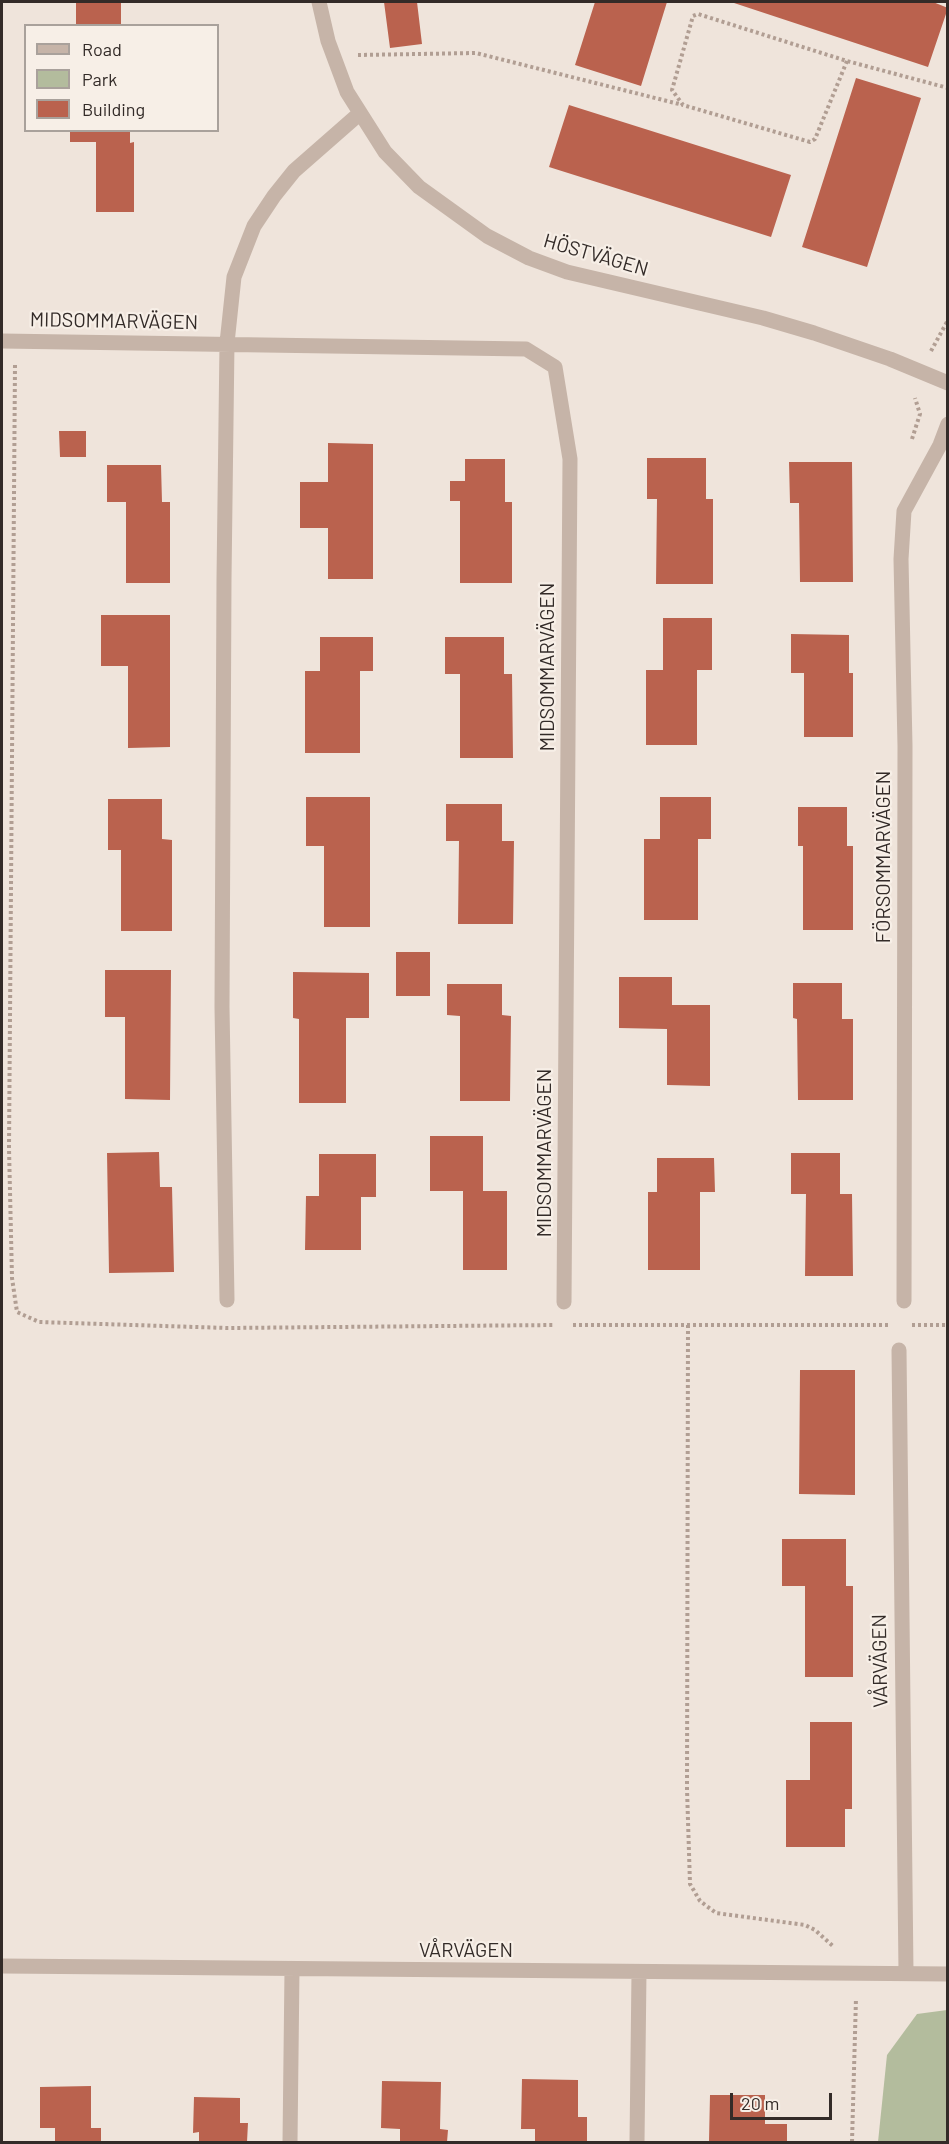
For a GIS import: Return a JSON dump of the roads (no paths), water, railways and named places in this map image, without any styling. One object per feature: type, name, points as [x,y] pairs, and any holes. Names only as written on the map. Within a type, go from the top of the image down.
[{"type":"street","name":"HÖSTVÄGEN","points":[[319,2],[333,56],[359,114],[385,152],[419,187],[487,236],[529,258],[602,281],[773,321],[921,371],[948,383]]},
{"type":"street","points":[[227,1300],[222,983],[227,344],[234,277],[254,226],[294,171],[359,114]]},
{"type":"street","name":"MIDSOMMARVÄGEN","points":[[2,341],[526,349],[555,367],[570,459],[564,1302]]},
{"type":"street","name":"FÖRSOMMARVÄGEN","points":[[904,1301],[905,746],[901,559],[904,511],[940,445],[948,424]]},
{"type":"street","name":"VÅRVÄGEN","points":[[899,1350],[906,1972]]},
{"type":"street","name":"VÅRVÄGEN","points":[[2,1966],[292,1970],[846,1971],[948,1974]]},
{"type":"street","points":[[290,2142],[292,1970]]},
{"type":"street","points":[[637,2142],[639,1972]]}]
